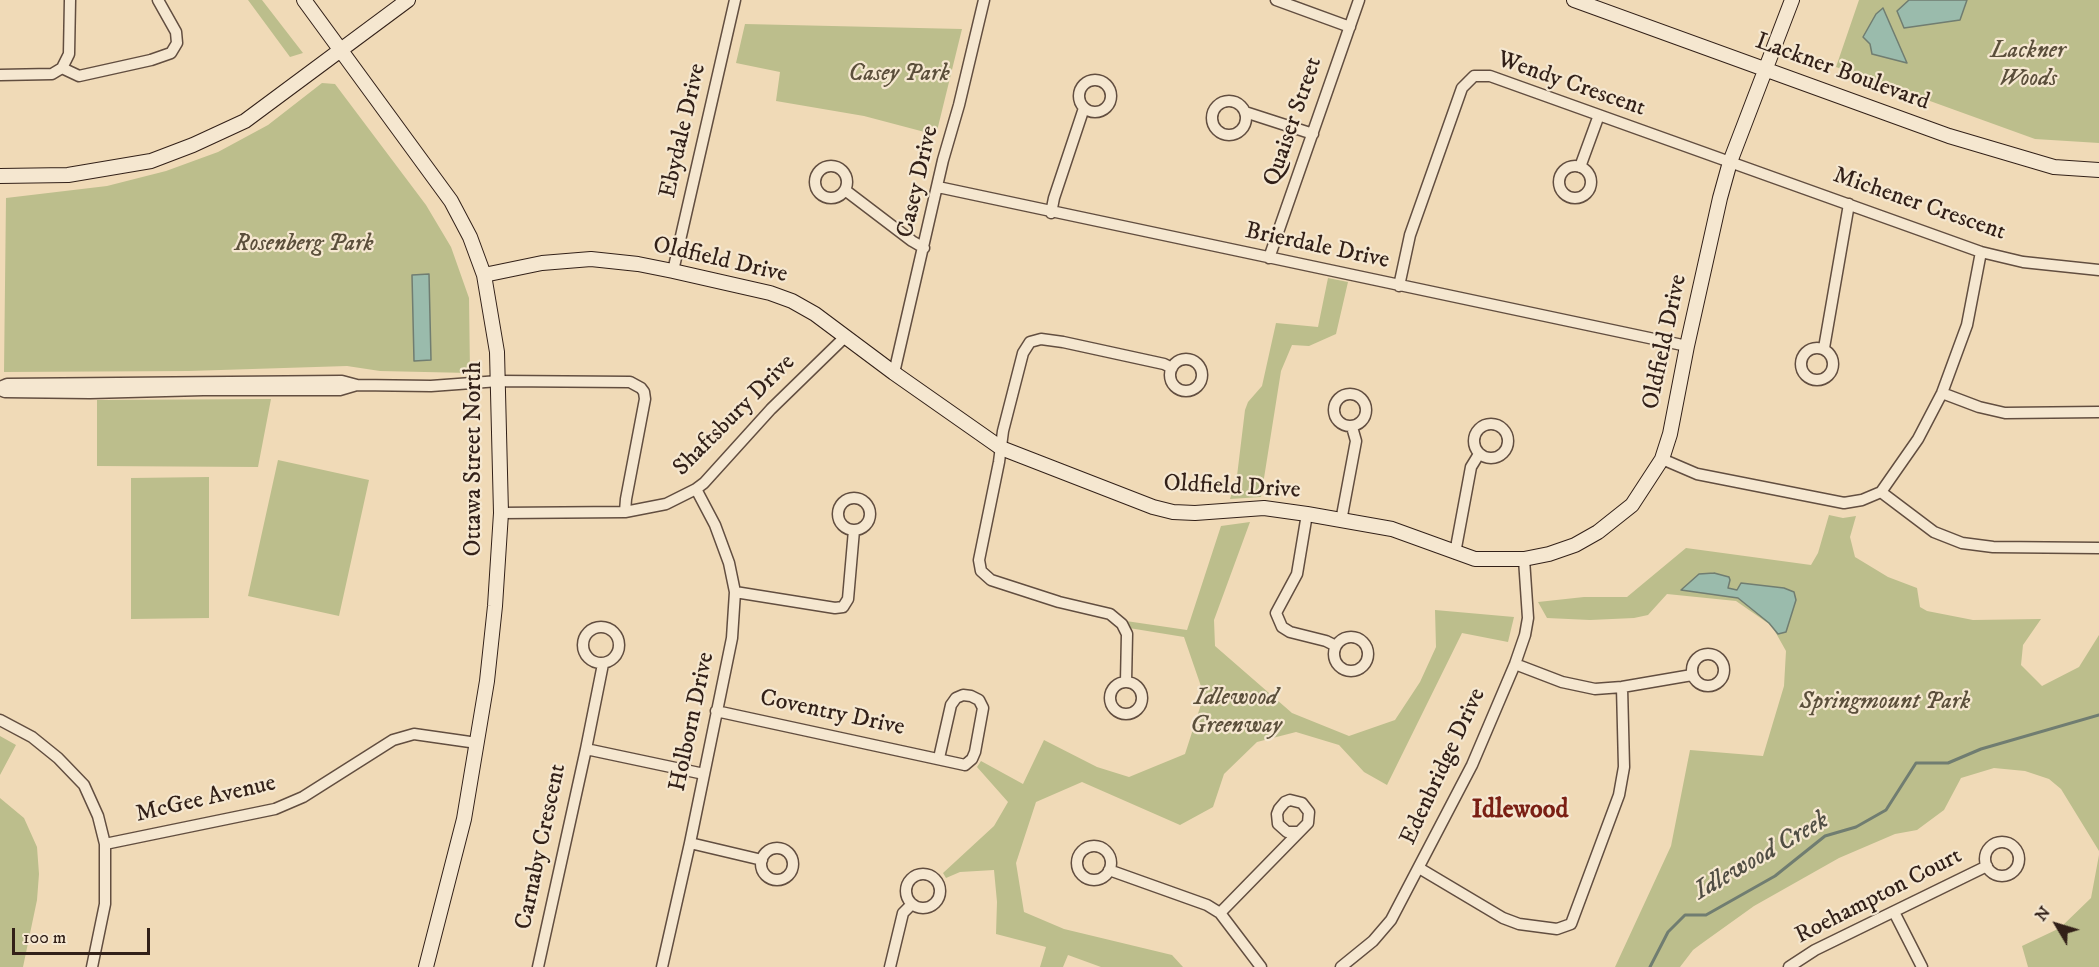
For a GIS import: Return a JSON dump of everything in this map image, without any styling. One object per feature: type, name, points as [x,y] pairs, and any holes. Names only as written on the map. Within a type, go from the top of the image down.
[{"type":"main road","name":"Ottawa Street North","points":[[304,0],[451,201],[470,237],[484,275],[493,319],[499,381],[501,513],[495,606],[487,681],[464,819],[426,967]]},
{"type":"main road","points":[[0,176],[68,175],[151,161],[193,145],[245,121],[408,0]]},
{"type":"main road","name":"Lackner Boulevard","points":[[1574,0],[1949,136],[2054,167],[2099,170]]},
{"type":"main road","name":"Oldfield Drive","points":[[484,275],[542,263],[591,259],[638,264],[770,293],[792,301],[846,336],[894,373],[1001,448],[1154,507],[1173,512],[1194,513],[1264,508],[1307,514],[1392,529],[1475,559],[1524,559],[1549,554],[1598,532],[1632,505],[1662,459],[1670,434],[1687,346],[1730,162],[1792,0]]},
{"type":"street","points":[[0,75],[52,74],[62,68],[69,54],[70,0]]},
{"type":"street","points":[[62,68],[79,76],[151,60],[171,53],[177,43],[176,32],[158,0]]},
{"type":"street","name":"Ebydale Drive","points":[[673,271],[735,0]]},
{"type":"street","name":"Casey Drive","points":[[894,373],[984,0]]},
{"type":"street","points":[[1276,0],[1350,27]]},
{"type":"street","name":"Quaiser Street","points":[[1269,258],[1359,0]]},
{"type":"street","name":"Wendy Crescent","points":[[1399,286],[1410,235],[1462,88],[1474,76],[1490,76],[1730,162]]},
{"type":"street","points":[[1051,213],[1084,108]]},
{"type":"street","points":[[1245,112],[1313,134]]},
{"type":"street","points":[[1580,167],[1599,115]]},
{"type":"street","name":"Michener Crescent","points":[[1730,162],[1981,252],[2023,262],[2099,270]]},
{"type":"street","name":"Brierdale Drive","points":[[938,188],[1687,346]]},
{"type":"street","points":[[845,190],[924,248]]},
{"type":"street","points":[[1824,348],[1849,204]]},
{"type":"street","points":[[1662,459],[1697,474],[1844,503],[1862,500],[1881,492],[1918,439],[1941,393],[1967,325],[1981,252]]},
{"type":"street","name":"Shaftsbury Drive","points":[[501,513],[625,512],[666,504],[696,489],[712,475],[771,409],[846,336]]},
{"type":"street","points":[[1126,682],[1127,634],[1122,624],[1110,614],[1059,602],[992,580],[981,572],[979,560],[1003,431],[1023,353],[1030,342],[1041,339],[1063,342],[1164,364],[1172,368]]},
{"type":"street","points":[[0,388],[7,384],[89,388],[342,381],[357,385],[431,386],[499,381],[630,382],[641,388],[645,399],[625,512]]},
{"type":"street","points":[[1941,393],[1979,407],[2005,413],[2099,412]]},
{"type":"street","points":[[1341,521],[1356,441],[1352,427]]},
{"type":"street","points":[[1455,553],[1472,467],[1479,454]]},
{"type":"street","name":"Holborn Drive","points":[[662,967],[732,638],[735,592],[729,563],[715,525],[696,489]]},
{"type":"street","points":[[1881,492],[1934,532],[1962,543],[1993,547],[2099,548]]},
{"type":"street","points":[[1307,514],[1297,574],[1276,613],[1282,627],[1290,632],[1326,641],[1336,646]]},
{"type":"street","points":[[735,592],[835,608],[843,607],[848,599],[854,530]]},
{"type":"street","name":"Edenbridge Drive","points":[[1341,967],[1355,963],[1391,920],[1472,765],[1515,664],[1528,618],[1524,559]]},
{"type":"street","points":[[585,749],[603,664]]},
{"type":"street","points":[[1515,664],[1573,686],[1595,689],[1622,687],[1692,675]]},
{"type":"street","points":[[1419,868],[1492,913],[1511,921],[1557,929],[1571,924],[1619,795],[1624,767],[1622,687]]},
{"type":"street","name":"Coventry Drive","points":[[716,711],[964,765],[972,759],[975,752],[982,708],[979,700],[963,695],[956,698],[951,705],[939,758]]},
{"type":"street","points":[[0,720],[32,737],[58,758],[84,785],[98,816],[105,844],[105,904],[92,967]]},
{"type":"street","name":"McGee Avenue","points":[[105,844],[275,809],[303,797],[393,740],[414,734],[477,743]]},
{"type":"street","name":"Carnaby Crescent","points":[[538,967],[585,749],[704,774]]},
{"type":"street","points":[[1220,913],[1299,832]]},
{"type":"street","points":[[690,843],[762,860]]},
{"type":"street","name":"Roehampton Court","points":[[1789,967],[1815,950],[1988,866]]},
{"type":"street","points":[[1109,870],[1208,905],[1220,913],[1261,967]]},
{"type":"street","points":[[890,967],[903,912],[912,904]]},
{"type":"street","points":[[1894,912],[1922,967]]},
{"type":"green space","points":[[248,0],[262,0],[303,53],[290,57]]},
{"type":"green space","name":"Lackner Woods","points":[[1859,0],[2099,0],[2099,143],[2035,139],[1836,67]]},
{"type":"green space","name":"Casey Park","points":[[745,24],[962,29],[936,135],[864,116],[776,101],[780,72],[736,63]]},
{"type":"green space","name":"Rosenberg Park","points":[[322,83],[335,84],[426,205],[451,247],[469,298],[470,373],[380,371],[347,366],[189,371],[4,372],[6,198],[107,186],[166,171],[218,152],[268,125]]},
{"type":"green space","points":[[1328,278],[1348,282],[1336,334],[1309,346],[1292,345],[1281,371],[1261,497],[1230,499],[1237,476],[1245,410],[1248,402],[1262,386],[1276,323],[1318,327]]},
{"type":"green space","points":[[271,399],[258,467],[97,466],[97,400]]},
{"type":"green space","points":[[278,460],[369,480],[339,616],[248,596]]},
{"type":"green space","points":[[209,477],[209,618],[131,619],[131,478]]},
{"type":"green space","name":"Springmount Park","points":[[1829,515],[1843,518],[1856,516],[1850,537],[1855,557],[1888,577],[1917,588],[1920,607],[1927,611],[1973,620],[2041,619],[2023,645],[2021,665],[2042,686],[2079,667],[2099,635],[2099,851],[2061,789],[2049,779],[2025,771],[1994,768],[1961,778],[1944,810],[1917,830],[1895,834],[1839,858],[1754,906],[1693,950],[1680,967],[1615,967],[1671,846],[1690,750],[1763,756],[1784,686],[1786,651],[1772,626],[1736,601],[1667,594],[1648,615],[1590,620],[1547,618],[1538,602],[1584,597],[1627,597],[1686,548],[1811,565],[1818,553]]},
{"type":"green space","name":"Idlewood Greenway","points":[[1250,522],[1214,620],[1215,646],[1292,713],[1349,736],[1395,720],[1420,682],[1436,647],[1435,610],[1514,617],[1508,642],[1462,633],[1387,785],[1364,772],[1339,745],[1296,732],[1257,742],[1224,774],[1213,807],[1180,825],[1082,782],[1036,802],[1016,863],[1024,912],[1064,929],[1172,955],[1183,967],[1101,967],[1068,955],[1063,967],[1040,967],[1046,947],[996,934],[997,902],[994,870],[960,872],[946,878],[943,873],[994,826],[1008,802],[977,767],[981,761],[1023,784],[1044,740],[1097,767],[1129,777],[1185,754],[1204,695],[1184,637],[1129,628],[1126,621],[1187,630],[1221,526]]},
{"type":"green space","points":[[0,736],[16,745],[0,775]]},
{"type":"green space","points":[[0,798],[24,818],[37,847],[39,874],[37,900],[23,967],[0,967]]},
{"type":"green space","points":[[2099,855],[2099,967],[2028,967],[2022,946],[2060,928],[2091,898]]},
{"type":"shaded area","points":[[1909,0],[1967,0],[1960,20],[1904,28],[1897,11]]},
{"type":"shaded area","points":[[1883,8],[1907,63],[1872,54],[1870,44],[1863,37],[1876,14]]},
{"type":"shaded area","points":[[429,274],[431,360],[414,361],[412,275]]},
{"type":"shaded area","points":[[1714,573],[1729,577],[1728,588],[1737,590],[1741,583],[1784,588],[1794,592],[1796,600],[1786,632],[1778,634],[1769,623],[1738,598],[1681,590],[1699,574]]},
{"type":"waterway","name":"Idlewood Creek","points":[[1650,967],[1668,932],[1685,915],[1706,915],[1775,876],[1825,836],[1856,827],[1886,810],[1916,763],[1948,763],[1981,749],[2099,715]]},
{"type":"district","name":"Idlewood","points":[[1520,812]]}]
